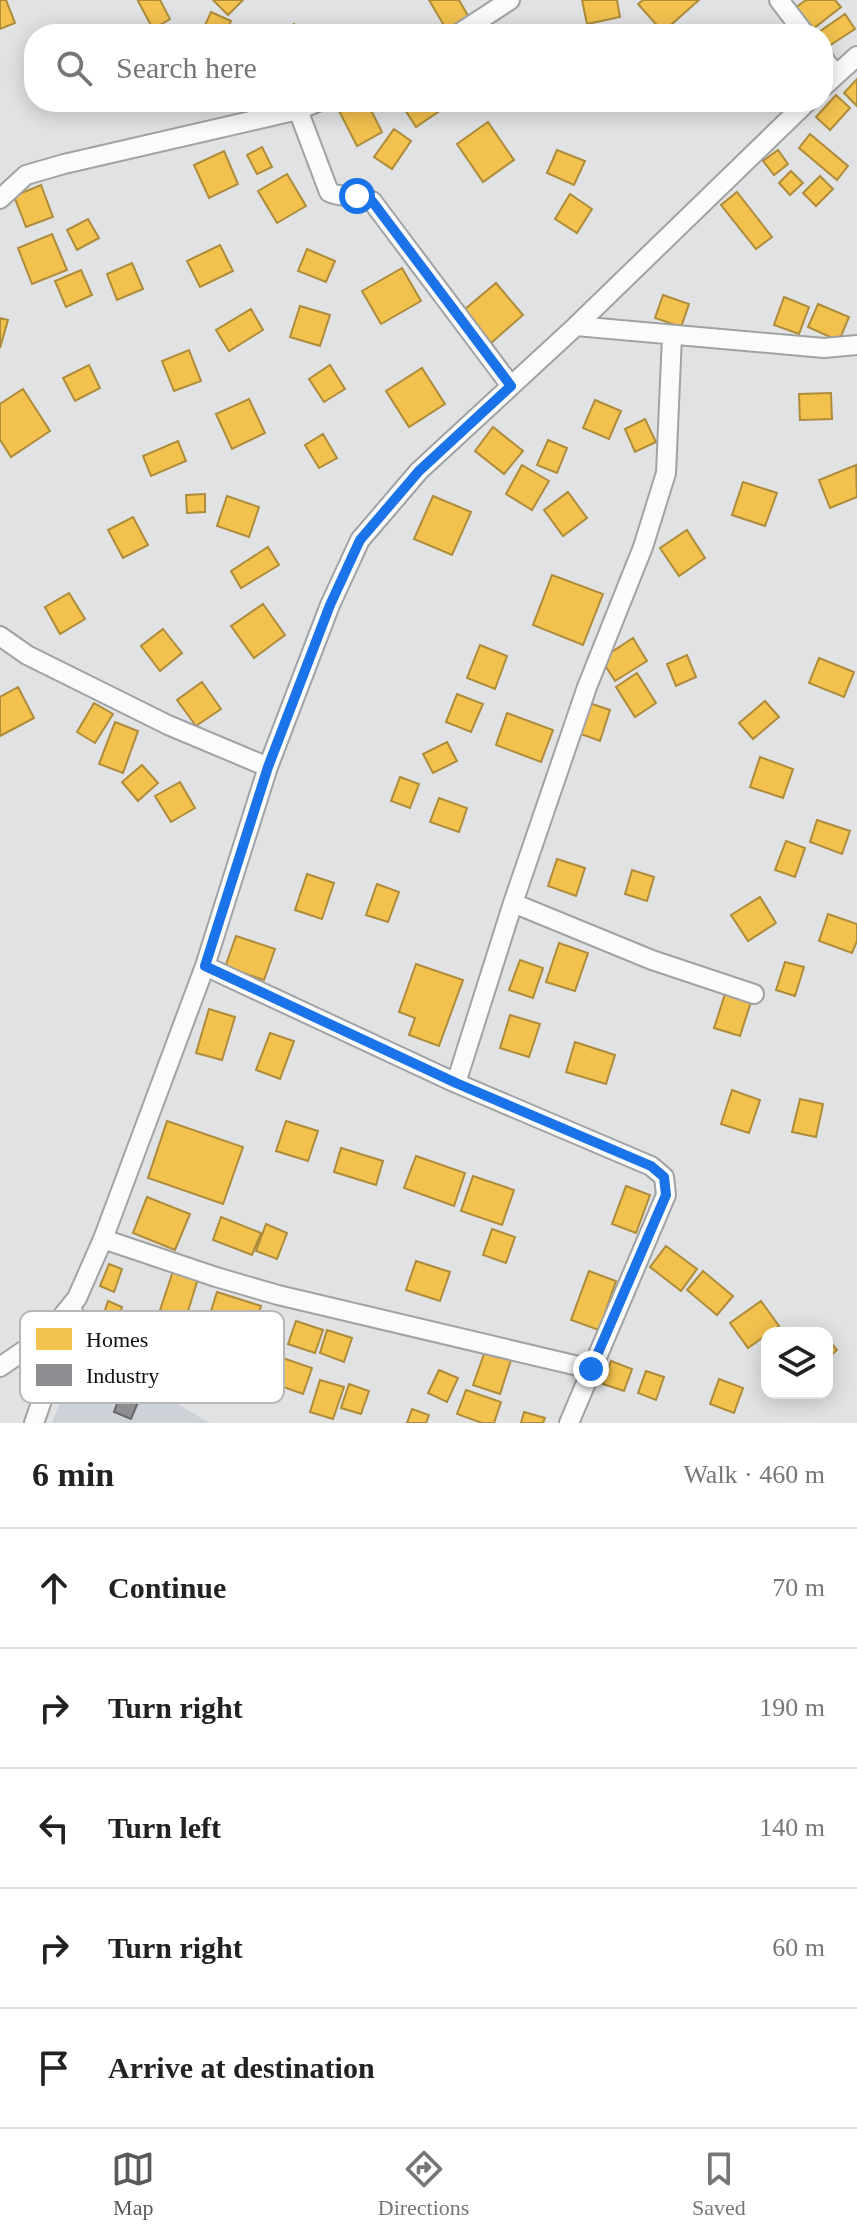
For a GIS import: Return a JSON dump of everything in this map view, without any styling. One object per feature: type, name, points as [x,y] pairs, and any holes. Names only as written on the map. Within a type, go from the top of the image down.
[{"type":"street","points":[[473,24],[510,0]]},
{"type":"street","points":[[779,0],[797,24]]},
{"type":"street","points":[[833,77],[857,56]]},
{"type":"street","points":[[0,199],[26,175],[39,171],[290,112]]},
{"type":"street","points":[[299,112],[329,192],[336,196],[357,196],[372,201],[511,386]]},
{"type":"street","points":[[73,1311],[103,1239],[205,966],[268,767],[330,605],[360,540],[419,471],[576,326],[797,112]]},
{"type":"street","points":[[576,326],[824,348],[857,345]]},
{"type":"street","points":[[456,1083],[513,903],[587,687],[643,547],[666,473],[672,336]]},
{"type":"street","points":[[0,636],[27,655],[168,725],[268,767]]},
{"type":"street","points":[[513,903],[652,960],[754,994]]},
{"type":"street","points":[[205,966],[456,1083],[651,1166],[664,1177],[666,1195],[569,1423]]},
{"type":"street","points":[[103,1239],[278,1295],[591,1369]]},
{"type":"street","points":[[67,1311],[77,1298]]},
{"type":"street","points":[[0,1367],[20,1353]]},
{"type":"street","points":[[34,1423],[41,1403]]},
{"type":"shaded area","points":[[60,1403],[176,1403],[210,1423],[52,1423]]},
{"type":"building: Homes","points":[[0,0],[6,0],[15,23],[0,29]]},
{"type":"building: Homes","points":[[160,0],[170,19],[162,24],[150,24],[138,1]]},
{"type":"building: Homes","points":[[213,0],[243,0],[228,15]]},
{"type":"building: Homes","points":[[429,0],[459,0],[471,21],[466,24],[443,24]]},
{"type":"building: Homes","points":[[582,0],[617,0],[620,17],[587,24]]},
{"type":"building: Homes","points":[[643,0],[699,0],[672,24],[656,24],[638,4]]},
{"type":"building: Homes","points":[[806,0],[835,0],[841,7],[819,24],[803,24],[792,10]]},
{"type":"building: Homes","points":[[211,12],[231,21],[230,24],[206,24]]},
{"type":"building: Homes","points":[[845,14],[855,29],[833,43],[833,24],[830,24]]},
{"type":"building: Homes","points":[[857,79],[857,106],[844,93]]},
{"type":"building: Homes","points":[[836,95],[850,108],[830,130],[816,117],[821,112],[833,112]]},
{"type":"building: Homes","points":[[340,112],[372,112],[382,132],[357,146]]},
{"type":"building: Homes","points":[[406,112],[438,112],[416,127]]},
{"type":"building: Homes","points":[[488,122],[514,160],[483,182],[457,144]]},
{"type":"building: Homes","points":[[394,129],[411,141],[392,169],[374,157]]},
{"type":"building: Homes","points":[[810,134],[848,166],[837,180],[799,148]]},
{"type":"building: Homes","points":[[262,147],[272,167],[257,174],[247,155]]},
{"type":"building: Homes","points":[[557,150],[585,161],[574,185],[547,173]]},
{"type":"building: Homes","points":[[778,150],[788,164],[774,175],[763,161]]},
{"type":"building: Homes","points":[[224,151],[238,184],[209,198],[194,165]]},
{"type":"building: Homes","points":[[791,171],[803,183],[790,195],[779,183]]},
{"type":"building: Homes","points":[[287,174],[306,206],[277,223],[258,191]]},
{"type":"building: Homes","points":[[820,176],[833,189],[816,206],[803,193]]},
{"type":"building: Homes","points":[[41,185],[53,217],[26,227],[14,196]]},
{"type":"building: Homes","points":[[737,192],[772,237],[756,249],[721,205]]},
{"type":"building: Homes","points":[[570,194],[592,209],[577,233],[555,219]]},
{"type":"building: Homes","points":[[88,219],[99,238],[77,250],[67,230]]},
{"type":"building: Homes","points":[[52,234],[67,270],[32,284],[18,248]]},
{"type":"building: Homes","points":[[220,245],[233,271],[200,287],[187,261]]},
{"type":"building: Homes","points":[[307,249],[335,261],[326,282],[298,271]]},
{"type":"building: Homes","points":[[132,263],[143,289],[117,300],[107,274]]},
{"type":"building: Homes","points":[[402,268],[421,301],[381,324],[362,291]]},
{"type":"building: Homes","points":[[81,270],[92,295],[66,307],[55,281]]},
{"type":"building: Homes","points":[[496,283],[523,315],[491,343],[464,310]]},
{"type":"building: Homes","points":[[663,295],[689,304],[681,327],[655,318]]},
{"type":"building: Homes","points":[[784,297],[809,307],[799,334],[774,325]]},
{"type":"building: Homes","points":[[818,304],[849,317],[839,341],[808,327]]},
{"type":"building: Homes","points":[[300,306],[330,315],[320,346],[290,337]]},
{"type":"building: Homes","points":[[251,309],[263,330],[229,351],[216,330]]},
{"type":"building: Homes","points":[[0,318],[8,320],[0,348]]},
{"type":"building: Homes","points":[[189,350],[201,381],[174,391],[162,361]]},
{"type":"building: Homes","points":[[89,365],[100,388],[75,401],[63,378]]},
{"type":"building: Homes","points":[[330,365],[345,389],[324,402],[309,379]]},
{"type":"building: Homes","points":[[422,368],[445,404],[409,427],[386,391]]},
{"type":"building: Homes","points":[[23,389],[50,431],[11,457],[0,440],[0,404]]},
{"type":"building: Homes","points":[[831,393],[832,419],[800,420],[799,394]]},
{"type":"building: Homes","points":[[249,399],[265,433],[232,449],[216,414]]},
{"type":"building: Homes","points":[[595,400],[621,411],[609,439],[583,428]]},
{"type":"building: Homes","points":[[645,419],[656,442],[635,452],[625,429]]},
{"type":"building: Homes","points":[[493,427],[523,451],[504,474],[475,451]]},
{"type":"building: Homes","points":[[323,434],[337,458],[319,468],[305,445]]},
{"type":"building: Homes","points":[[548,440],[567,448],[557,473],[537,465]]},
{"type":"building: Homes","points":[[178,441],[186,461],[151,476],[143,456]]},
{"type":"building: Homes","points":[[522,465],[549,481],[532,510],[506,494]]},
{"type":"building: Homes","points":[[856,465],[857,497],[830,508],[819,480]]},
{"type":"building: Homes","points":[[743,482],[777,493],[765,526],[732,515]]},
{"type":"building: Homes","points":[[568,492],[587,518],[563,536],[544,510]]},
{"type":"building: Homes","points":[[205,494],[205,512],[187,513],[186,495]]},
{"type":"building: Homes","points":[[227,496],[259,507],[249,537],[217,526]]},
{"type":"building: Homes","points":[[433,496],[471,512],[452,555],[414,539]]},
{"type":"building: Homes","points":[[133,517],[148,545],[123,558],[108,530]]},
{"type":"building: Homes","points":[[687,530],[705,558],[679,576],[660,548]]},
{"type":"building: Homes","points":[[268,547],[279,565],[241,588],[231,571]]},
{"type":"building: Homes","points":[[552,575],[603,594],[583,645],[533,625]]},
{"type":"building: Homes","points":[[69,593],[85,619],[60,634],[45,607]]},
{"type":"building: Homes","points":[[263,604],[285,635],[254,658],[231,626]]},
{"type":"building: Homes","points":[[163,629],[182,653],[160,671],[141,646]]},
{"type":"building: Homes","points":[[633,638],[647,661],[615,681],[601,659]]},
{"type":"building: Homes","points":[[480,645],[507,656],[495,689],[467,678]]},
{"type":"building: Homes","points":[[687,655],[696,677],[676,686],[667,664]]},
{"type":"building: Homes","points":[[819,658],[854,672],[844,697],[809,683]]},
{"type":"building: Homes","points":[[637,673],[656,703],[635,717],[616,687]]},
{"type":"building: Homes","points":[[202,682],[221,709],[196,726],[177,700]]},
{"type":"building: Homes","points":[[18,687],[34,718],[0,736],[0,697]]},
{"type":"building: Homes","points":[[457,694],[483,704],[471,732],[446,722]]},
{"type":"building: Homes","points":[[765,701],[779,717],[753,739],[739,723]]},
{"type":"building: Homes","points":[[94,703],[113,714],[95,743],[77,732]]},
{"type":"building: Homes","points":[[589,703],[610,710],[600,741],[578,733]]},
{"type":"building: Homes","points":[[507,713],[553,730],[541,762],[496,745]]},
{"type":"building: Homes","points":[[115,722],[138,731],[123,773],[99,764]]},
{"type":"building: Homes","points":[[447,742],[457,761],[433,773],[423,754]]},
{"type":"building: Homes","points":[[760,757],[793,769],[783,798],[750,787]]},
{"type":"building: Homes","points":[[142,765],[158,783],[138,801],[122,782]]},
{"type":"building: Homes","points":[[400,777],[419,784],[410,808],[391,801]]},
{"type":"building: Homes","points":[[180,782],[195,808],[171,822],[155,796]]},
{"type":"building: Homes","points":[[439,798],[467,808],[459,832],[430,822]]},
{"type":"building: Homes","points":[[817,820],[850,831],[842,854],[810,842]]},
{"type":"building: Homes","points":[[786,841],[805,848],[795,877],[775,870]]},
{"type":"building: Homes","points":[[557,859],[585,868],[576,896],[548,886]]},
{"type":"building: Homes","points":[[632,870],[654,877],[647,901],[625,894]]},
{"type":"building: Homes","points":[[307,874],[334,883],[322,919],[295,910]]},
{"type":"building: Homes","points":[[377,884],[399,892],[388,922],[366,915]]},
{"type":"building: Homes","points":[[760,897],[776,923],[748,941],[731,915]]},
{"type":"building: Homes","points":[[828,914],[857,924],[857,941],[852,953],[819,941]]},
{"type":"building: Homes","points":[[236,936],[275,949],[264,980],[225,967]]},
{"type":"building: Homes","points":[[559,943],[588,953],[575,991],[546,982]]},
{"type":"building: Homes","points":[[520,960],[543,968],[533,998],[509,990]]},
{"type":"building: Homes","points":[[785,962],[804,967],[795,996],[776,990]]},
{"type":"building: Homes","points":[[416,964],[463,980],[439,1046],[409,1035],[415,1018],[399,1012]]},
{"type":"building: Homes","points":[[725,994],[751,1002],[740,1036],[714,1028]]},
{"type":"building: Homes","points":[[209,1009],[235,1017],[222,1060],[196,1053]]},
{"type":"building: Homes","points":[[510,1015],[540,1024],[529,1057],[500,1048]]},
{"type":"building: Homes","points":[[270,1033],[294,1041],[280,1079],[256,1070]]},
{"type":"building: Homes","points":[[575,1042],[615,1055],[606,1084],[566,1072]]},
{"type":"building: Homes","points":[[732,1090],[760,1100],[749,1133],[721,1124]]},
{"type":"building: Homes","points":[[800,1099],[823,1104],[816,1137],[792,1132]]},
{"type":"building: Homes","points":[[167,1121],[243,1147],[223,1204],[148,1178]]},
{"type":"building: Homes","points":[[286,1121],[318,1131],[308,1161],[276,1151]]},
{"type":"building: Homes","points":[[341,1148],[383,1161],[376,1185],[334,1172]]},
{"type":"building: Homes","points":[[416,1156],[465,1173],[454,1206],[404,1188]]},
{"type":"building: Homes","points":[[473,1176],[514,1190],[502,1225],[461,1211]]},
{"type":"building: Homes","points":[[626,1186],[650,1195],[636,1233],[612,1224]]},
{"type":"building: Homes","points":[[147,1197],[190,1214],[175,1250],[133,1233]]},
{"type":"building: Homes","points":[[221,1217],[261,1233],[252,1255],[213,1240]]},
{"type":"building: Homes","points":[[266,1224],[287,1233],[277,1259],[256,1251]]},
{"type":"building: Homes","points":[[492,1229],[515,1237],[506,1263],[483,1255]]},
{"type":"building: Homes","points":[[666,1246],[697,1269],[681,1291],[650,1267]]},
{"type":"building: Homes","points":[[416,1261],[450,1272],[440,1301],[406,1290]]},
{"type":"building: Homes","points":[[109,1264],[122,1269],[114,1292],[100,1286]]},
{"type":"building: Homes","points":[[173,1271],[198,1279],[188,1311],[160,1310]]},
{"type":"building: Homes","points":[[589,1271],[616,1281],[599,1330],[571,1320]]},
{"type":"building: Homes","points":[[703,1271],[733,1296],[717,1315],[687,1290]]},
{"type":"building: Homes","points":[[217,1292],[261,1306],[259,1311],[211,1311]]},
{"type":"building: Homes","points":[[108,1301],[122,1307],[121,1311],[105,1311]]},
{"type":"building: Homes","points":[[761,1301],[779,1326],[761,1327],[761,1339],[748,1348],[730,1323]]},
{"type":"building: Homes","points":[[296,1321],[323,1330],[315,1353],[288,1344]]},
{"type":"building: Homes","points":[[327,1330],[352,1338],[344,1362],[320,1353]]},
{"type":"building: Homes","points":[[485,1351],[511,1360],[500,1394],[473,1385]]},
{"type":"building: Homes","points":[[284,1358],[312,1368],[303,1394],[284,1387]]},
{"type":"building: Homes","points":[[611,1361],[632,1369],[624,1391],[603,1384]]},
{"type":"building: Homes","points":[[439,1370],[458,1378],[447,1402],[428,1393]]},
{"type":"building: Homes","points":[[646,1371],[664,1377],[656,1400],[638,1393]]},
{"type":"building: Homes","points":[[719,1379],[743,1388],[734,1413],[710,1404]]},
{"type":"building: Homes","points":[[320,1380],[344,1387],[333,1419],[310,1412]]},
{"type":"building: Homes","points":[[349,1384],[369,1391],[361,1414],[341,1408]]},
{"type":"building: Homes","points":[[466,1390],[501,1402],[494,1423],[482,1423],[457,1414]]},
{"type":"building: Homes","points":[[412,1409],[429,1415],[426,1423],[407,1423]]},
{"type":"building: Homes","points":[[524,1412],[545,1418],[543,1423],[521,1423]]},
{"type":"building: Industry","points":[[117,1403],[138,1403],[131,1419],[114,1412]]},
{"type":"route","points":[[357,196],[372,201],[511,386],[419,471],[360,540],[330,605],[268,767],[205,966],[456,1083],[651,1166],[664,1177],[666,1195],[591,1369]]}]
